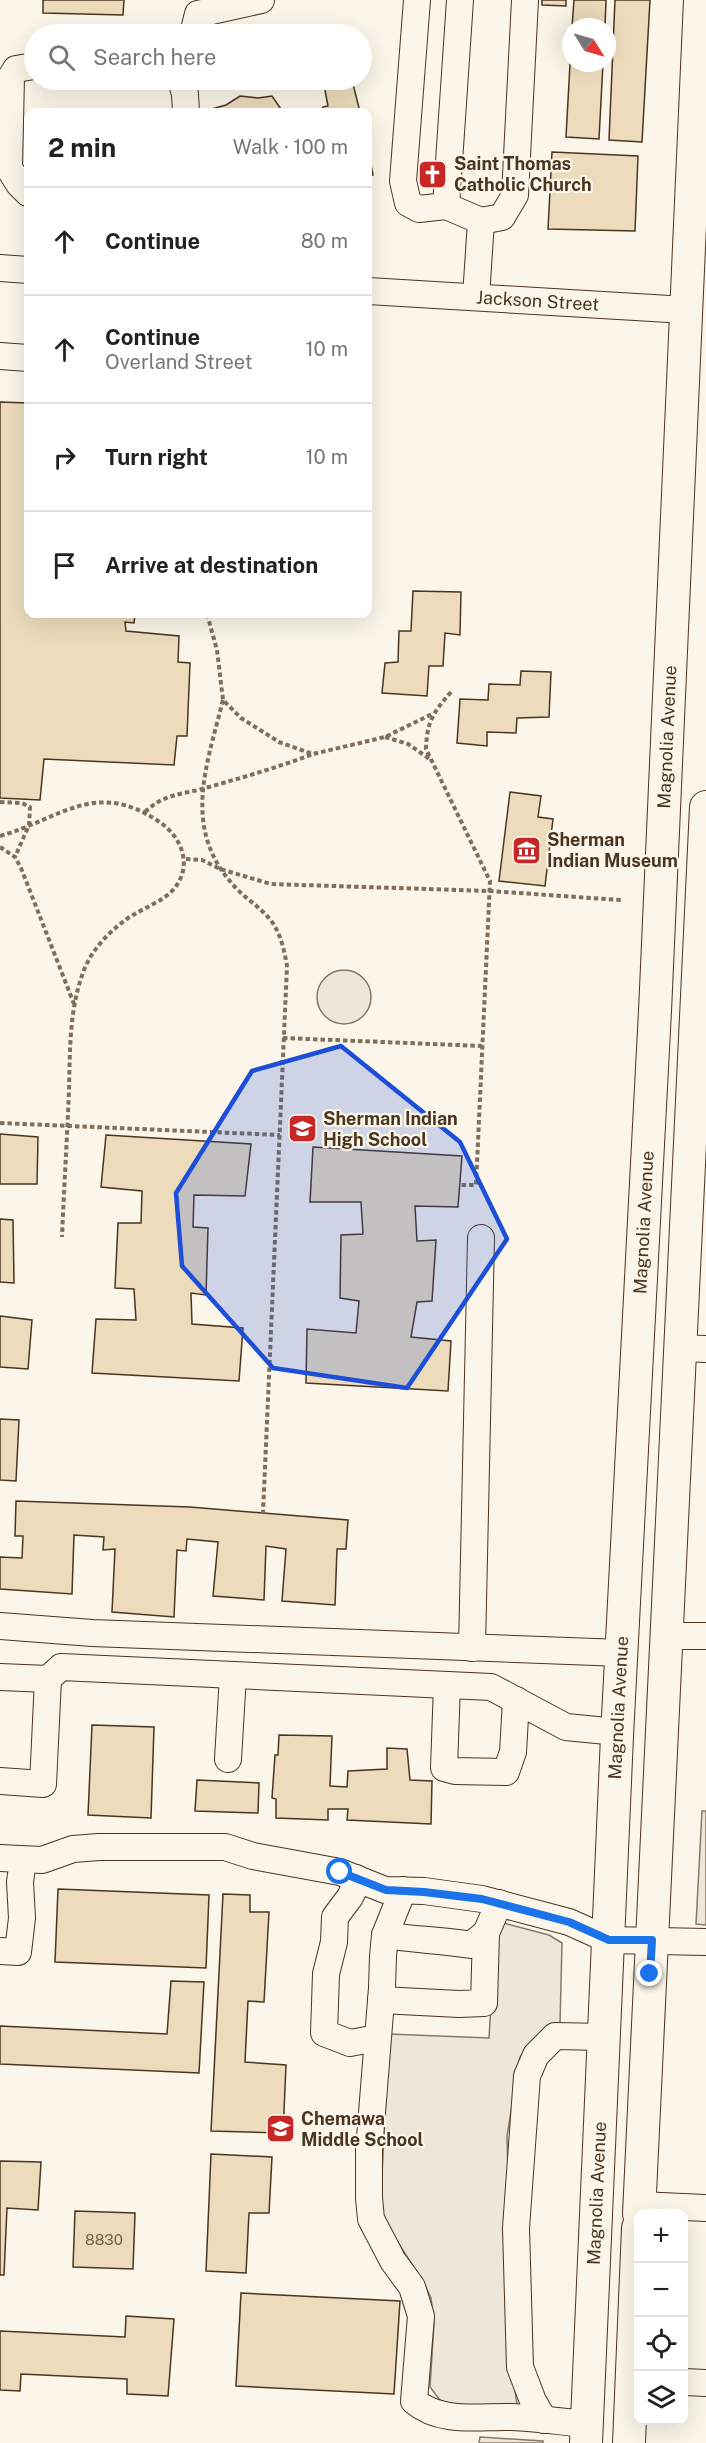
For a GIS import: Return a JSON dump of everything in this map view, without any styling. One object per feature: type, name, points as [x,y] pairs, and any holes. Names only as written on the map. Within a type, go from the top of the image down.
[{"type":"main road","name":"Magnolia Avenue","points":[[586,2433],[617,1732],[655,1011],[696,310],[700,0]]},
{"type":"main road","points":[[639,2209],[665,1636],[693,1348],[706,807]]},
{"type":"main road","points":[[655,1011],[701,1009]]},
{"type":"main road","points":[[635,2371],[638,2263]]},
{"type":"main road","points":[[629,2443],[634,2386]]},
{"type":"street","points":[[196,24],[198,14],[261,0]]},
{"type":"street","points":[[417,0],[403,181],[408,203],[419,209],[446,206],[491,219]]},
{"type":"street","points":[[446,206],[460,0]]},
{"type":"street","points":[[476,297],[491,219],[515,195],[525,0]]},
{"type":"street","points":[[24,68],[16,69],[11,76],[19,145],[9,168],[18,184],[24,189]]},
{"type":"street","points":[[184,90],[186,108]]},
{"type":"street","points":[[0,268],[24,270]]},
{"type":"street","name":"Jackson Street","points":[[372,291],[696,310]]},
{"type":"street","points":[[0,356],[24,358]]},
{"type":"street","points":[[472,1648],[481,1238]]},
{"type":"street","points":[[0,1626],[92,1633],[622,1653]]},
{"type":"street","points":[[665,1636],[706,1636]]},
{"type":"street","points":[[0,1781],[43,1784],[48,1679],[60,1667],[491,1687],[566,1727],[617,1732]]},
{"type":"street","points":[[228,1760],[233,1675]]},
{"type":"street","points":[[0,1677],[48,1679]]},
{"type":"street","points":[[447,1685],[444,1768],[455,1771],[506,1772],[513,1752],[516,1700]]},
{"type":"street","points":[[0,1951],[18,1952],[22,1918],[20,1882],[11,1859],[42,1860],[73,1849],[99,1847],[223,1847],[254,1856],[340,1872],[386,1890],[482,1899],[499,1903],[569,1922],[609,1940],[706,1942]]},
{"type":"street","points":[[356,1878],[356,1884],[350,1897],[335,1917],[334,1942],[326,1974],[324,2033],[350,2043],[377,2038]]},
{"type":"street","points":[[403,1890],[385,1935],[369,2150],[369,2198],[371,2219],[393,2261],[412,2286],[422,2316],[414,2401],[425,2411],[455,2417],[513,2417],[544,2420],[586,2433]]},
{"type":"street","points":[[381,2000],[484,2003],[486,1933],[499,1903]]},
{"type":"street","points":[[385,1935],[412,1940],[471,1945],[486,1933]]},
{"type":"street","points":[[544,2420],[533,2401],[520,2367],[516,2228],[527,2076],[536,2055],[555,2036],[605,2037]]},
{"type":"street","points":[[688,2210],[706,2208]]},
{"type":"street","points":[[688,2367],[706,2368]]},
{"type":"street","points":[[688,2382],[706,2383]]},
{"type":"path","points":[[208,618],[217,650],[223,700],[201,810],[210,852],[220,869],[242,894],[268,917],[282,941],[287,966],[263,1513]]},
{"type":"path","points":[[451,692],[433,714],[426,731],[426,749],[490,881],[476,1185],[460,1185]]},
{"type":"path","points":[[223,700],[241,718],[279,742],[313,754]]},
{"type":"path","points":[[145,812],[154,803],[177,793],[204,789],[313,754],[385,737],[433,714]]},
{"type":"path","points":[[385,737],[408,744],[432,761]]},
{"type":"path","points":[[0,802],[22,803],[30,807],[29,825],[15,857]]},
{"type":"path","points":[[0,836],[56,812],[90,802],[122,803],[145,812],[170,828],[186,859],[181,876],[171,892],[125,920],[100,942],[84,969],[72,1012],[62,1237]]},
{"type":"path","points":[[0,847],[15,857],[74,1004]]},
{"type":"path","points":[[186,859],[202,860],[220,869],[271,884],[489,891],[621,900]]},
{"type":"path","points":[[283,1038],[482,1046]]},
{"type":"path","points":[[0,1123],[280,1135]]},
{"type":"highlighted area","points":[[341,1046],[460,1142],[507,1239],[407,1388],[273,1368],[182,1266],[176,1193],[252,1071]]},
{"type":"shaded area","points":[[344,970],[354,972],[363,978],[369,987],[371,997],[369,1007],[363,1016],[354,1022],[344,1024],[334,1022],[325,1016],[319,1007],[317,997],[319,987],[325,978],[334,972]]},
{"type":"shaded area","points":[[702,1811],[706,1811],[706,1925],[696,1924]]},
{"type":"shaded area","points":[[496,1921],[549,1935],[562,1943],[560,2024],[533,2042],[520,2057],[507,2136],[514,2385],[518,2410],[449,2406],[439,2399],[430,2387],[434,2323],[431,2298],[423,2281],[380,2215],[389,2034],[489,2038]]},
{"type":"shaded area","points":[[480,2437],[543,2441],[543,2443],[479,2443]]},
{"type":"building","points":[[43,0],[124,0],[123,15],[43,13]]},
{"type":"building","points":[[542,0],[566,0],[566,6],[542,5]]},
{"type":"building","points":[[574,0],[606,0],[605,18],[573,18]]},
{"type":"building","points":[[615,0],[650,0],[642,142],[609,140],[612,72],[616,72]]},
{"type":"building","points":[[570,72],[603,72],[599,139],[566,137]]},
{"type":"building","points":[[325,90],[354,90],[359,108],[323,108],[328,106]]},
{"type":"building","points":[[240,96],[258,98],[272,96],[280,108],[215,108],[226,105]]},
{"type":"building","points":[[552,152],[638,156],[635,231],[548,229]]},
{"type":"building","points":[[0,402],[24,403],[24,618],[135,618],[134,623],[125,622],[126,631],[179,636],[178,662],[190,663],[187,736],[177,736],[174,765],[44,759],[40,800],[0,798]]},
{"type":"building","points":[[413,591],[461,592],[460,635],[445,633],[443,666],[429,666],[427,696],[382,693],[385,663],[398,662],[399,631],[411,631]]},
{"type":"building","points":[[521,671],[551,672],[549,717],[517,718],[516,733],[487,732],[487,746],[457,743],[460,699],[488,700],[489,684],[520,685]]},
{"type":"building","name":"Sherman Indian Museum","points":[[510,792],[541,796],[538,817],[553,819],[545,886],[499,881]]},
{"type":"building","points":[[0,1134],[38,1137],[37,1184],[0,1184]]},
{"type":"building","points":[[106,1135],[251,1144],[245,1196],[194,1195],[193,1227],[208,1228],[206,1295],[191,1293],[192,1324],[243,1328],[239,1381],[92,1373],[96,1319],[136,1320],[134,1289],[115,1288],[118,1223],[141,1223],[142,1191],[101,1187]]},
{"type":"building","points":[[313,1147],[462,1156],[458,1207],[415,1206],[417,1241],[436,1240],[432,1301],[417,1302],[411,1337],[451,1341],[448,1391],[306,1383],[307,1329],[356,1333],[359,1301],[340,1298],[341,1235],[363,1234],[361,1202],[310,1202]]},
{"type":"building","points":[[0,1219],[13,1220],[14,1283],[0,1282]]},
{"type":"building","points":[[0,1316],[32,1320],[28,1369],[0,1367]]},
{"type":"building","points":[[0,1419],[19,1420],[16,1481],[0,1480]]},
{"type":"building","points":[[16,1501],[190,1507],[348,1520],[346,1549],[337,1549],[335,1605],[282,1601],[286,1549],[266,1546],[264,1600],[213,1596],[218,1542],[187,1539],[186,1551],[177,1550],[174,1617],[112,1612],[115,1549],[103,1550],[104,1537],[74,1535],[72,1594],[0,1589],[0,1557],[22,1558],[23,1536],[15,1536]]},
{"type":"building","points":[[92,1725],[154,1727],[151,1818],[88,1815]]},
{"type":"building","points":[[279,1735],[332,1736],[330,1786],[347,1787],[348,1771],[387,1769],[387,1748],[407,1749],[410,1780],[432,1781],[431,1824],[347,1820],[348,1809],[328,1809],[328,1820],[276,1818],[276,1799],[272,1798]]},
{"type":"building","points":[[197,1780],[259,1783],[258,1813],[195,1811]]},
{"type":"building","points":[[58,1889],[209,1895],[206,1968],[55,1962]]},
{"type":"building","points":[[223,1894],[250,1895],[250,1912],[269,1912],[264,2002],[248,2001],[245,2062],[286,2065],[283,2133],[211,2131]]},
{"type":"building","points":[[171,1981],[204,1982],[199,2073],[0,2064],[0,2026],[167,2034]]},
{"type":"building","points":[[211,2154],[272,2157],[269,2213],[249,2213],[246,2273],[206,2271]]},
{"type":"building","points":[[0,2161],[41,2162],[38,2210],[7,2208],[4,2275],[0,2275]]},
{"type":"building","points":[[75,2211],[135,2213],[133,2269],[73,2267]]},
{"type":"building","points":[[241,2293],[400,2301],[394,2394],[236,2386]]},
{"type":"building","points":[[126,2316],[174,2319],[168,2396],[127,2394],[127,2379],[21,2374],[20,2391],[0,2390],[0,2331],[125,2337]]},
{"type":"place","name":"Saint Thomas Catholic Church","points":[[433,174]]},
{"type":"place","name":"Sherman Indian Museum","points":[[526,850]]},
{"type":"place","name":"Sherman Indian High School","points":[[302,1129]]},
{"type":"place","name":"Chemawa Middle School","points":[[280,2129]]},
{"type":"route","points":[[340,1872],[386,1890],[482,1899],[569,1922],[609,1940],[652,1940],[650,1974]]}]
